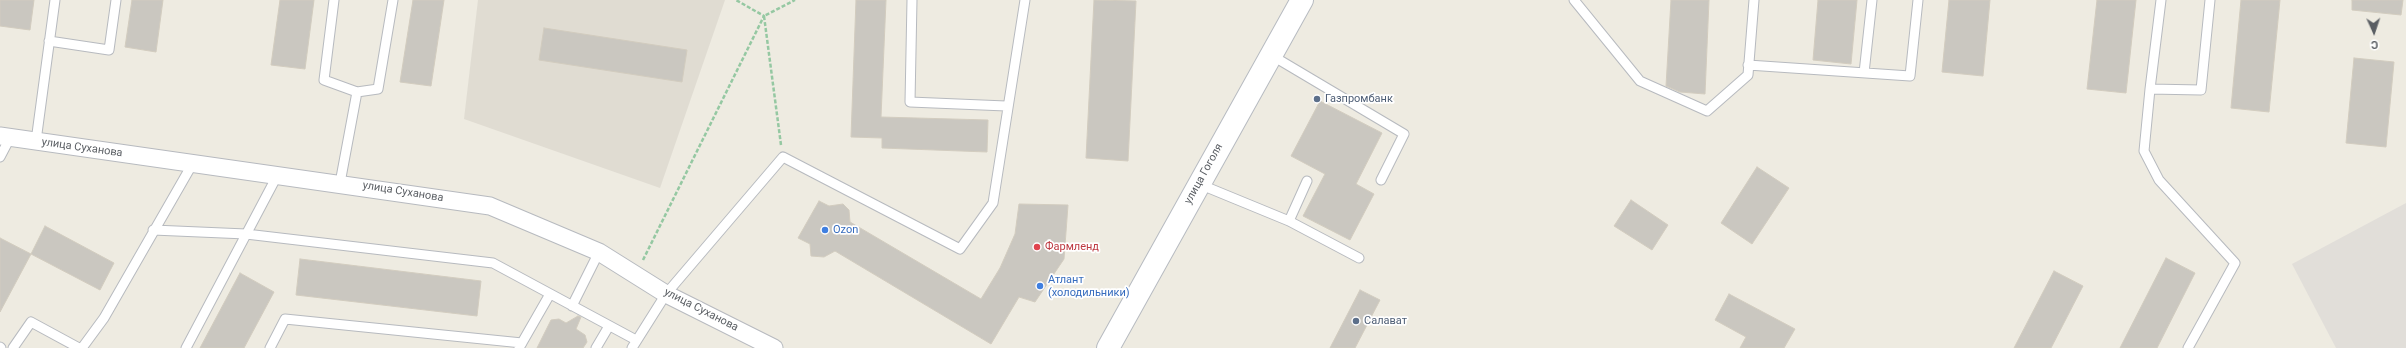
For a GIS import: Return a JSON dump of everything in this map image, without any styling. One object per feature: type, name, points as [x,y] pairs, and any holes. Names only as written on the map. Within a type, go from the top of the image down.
[{"type":"street","name":"улица Гоголя","points":[[1108,348],[1302,0]]},
{"type":"street","name":"улица Суханова","points":[[5,137],[277,176],[340,183],[490,206],[599,252],[666,294],[774,348]]},
{"type":"lane","points":[[36,141],[55,0]]},
{"type":"lane","points":[[49,41],[109,50],[116,0]]},
{"type":"lane","points":[[334,0],[324,80],[357,92],[378,89],[393,0]]},
{"type":"lane","points":[[912,0],[910,102],[1006,106]]},
{"type":"lane","points":[[153,230],[246,234],[493,263],[609,326],[634,344],[666,294],[783,157],[960,249],[993,203],[1006,106],[1025,0]]},
{"type":"lane","points":[[1574,0],[1640,81],[1707,111],[1748,75],[1754,0]]},
{"type":"lane","points":[[1864,73],[1872,0]]},
{"type":"lane","points":[[1748,65],[1910,76],[1918,0]]},
{"type":"lane","points":[[2161,0],[2144,151],[2160,180],[2235,263],[2188,348]]},
{"type":"lane","points":[[2150,89],[2201,90],[2210,0]]},
{"type":"lane","points":[[1270,55],[1404,134],[1381,180]]},
{"type":"lane","points":[[340,183],[357,92]]},
{"type":"lane","points":[[0,157],[5,137]]},
{"type":"lane","points":[[13,348],[31,322],[80,348],[104,318],[153,230],[193,163]]},
{"type":"lane","points":[[186,348],[277,176]]},
{"type":"lane","points":[[1289,221],[1307,181]]},
{"type":"lane","points":[[1199,184],[1289,221],[1359,258]]},
{"type":"lane","points":[[572,306],[599,252]]},
{"type":"lane","points":[[270,348],[286,319],[520,345],[550,294]]},
{"type":"lane","points":[[596,348],[609,326]]},
{"type":"path","points":[[736,0],[764,16]]},
{"type":"path","points":[[636,275],[764,16],[795,0]]},
{"type":"path","points":[[764,16],[783,157]]},
{"type":"shaded area","points":[[478,0],[725,0],[660,188],[464,119]]},
{"type":"shaded area","points":[[2406,203],[2406,348],[2336,348],[2292,264]]},
{"type":"building","points":[[0,0],[34,0],[30,30],[0,26]]},
{"type":"building","points":[[132,0],[163,0],[156,52],[125,47]]},
{"type":"building","points":[[280,0],[314,0],[305,69],[271,65]]},
{"type":"building","points":[[413,0],[444,0],[431,86],[400,82]]},
{"type":"building","points":[[856,0],[886,0],[881,117],[988,120],[987,152],[882,148],[882,138],[851,137]]},
{"type":"building","points":[[1094,0],[1136,1],[1128,161],[1086,158]]},
{"type":"building","points":[[1671,0],[1709,0],[1705,94],[1680,92],[1666,86]]},
{"type":"building","points":[[1818,0],[1857,0],[1851,64],[1813,60]]},
{"type":"building","points":[[1949,0],[1990,0],[1983,76],[1942,72]]},
{"type":"building","points":[[2097,0],[2136,0],[2126,93],[2087,89]]},
{"type":"building","points":[[2241,0],[2280,0],[2269,112],[2231,108]]},
{"type":"building","points":[[2352,0],[2403,0],[2401,15],[2352,10]]},
{"type":"building","points":[[544,28],[687,50],[682,82],[539,60]]},
{"type":"building","points":[[2354,58],[2394,62],[2386,147],[2346,143]]},
{"type":"building","points":[[1320,101],[1382,133],[1356,184],[1374,194],[1350,240],[1303,216],[1325,174],[1291,156]]},
{"type":"building","points":[[1757,167],[1789,188],[1752,244],[1721,223]]},
{"type":"building","points":[[1631,200],[1668,225],[1652,250],[1614,226]]},
{"type":"building","points":[[819,201],[829,206],[843,204],[849,210],[850,222],[981,299],[1000,268],[1015,234],[1019,204],[1068,205],[1064,259],[1035,302],[1019,297],[991,344],[835,251],[824,257],[811,256],[810,244],[798,238]]},
{"type":"building","points":[[45,226],[114,263],[100,290],[31,254]]},
{"type":"building","points":[[0,238],[31,254],[0,312]]},
{"type":"building","points":[[2166,258],[2195,273],[2157,348],[2120,348]]},
{"type":"building","points":[[300,259],[481,281],[477,316],[296,295]]},
{"type":"building","points":[[2054,271],[2083,286],[2051,348],[2014,348]]},
{"type":"building","points":[[240,273],[274,292],[244,348],[200,348]]},
{"type":"building","points":[[1360,290],[1380,300],[1355,348],[1330,348]]},
{"type":"building","points":[[1729,294],[1795,329],[1784,348],[1740,348],[1746,337],[1715,320]]},
{"type":"building","points":[[578,316],[581,317],[576,329],[585,335],[587,342],[583,348],[537,348],[551,320],[559,319],[566,323]]},
{"type":"place","name":"Газпромбанк","points":[[1317,99]]},
{"type":"place","name":"Ozon","points":[[825,230]]},
{"type":"place","name":"Фармленд","points":[[1037,247]]},
{"type":"place","name":"Атлант (холодильники)","points":[[1040,286]]},
{"type":"place","name":"Салават","points":[[1356,321]]}]
